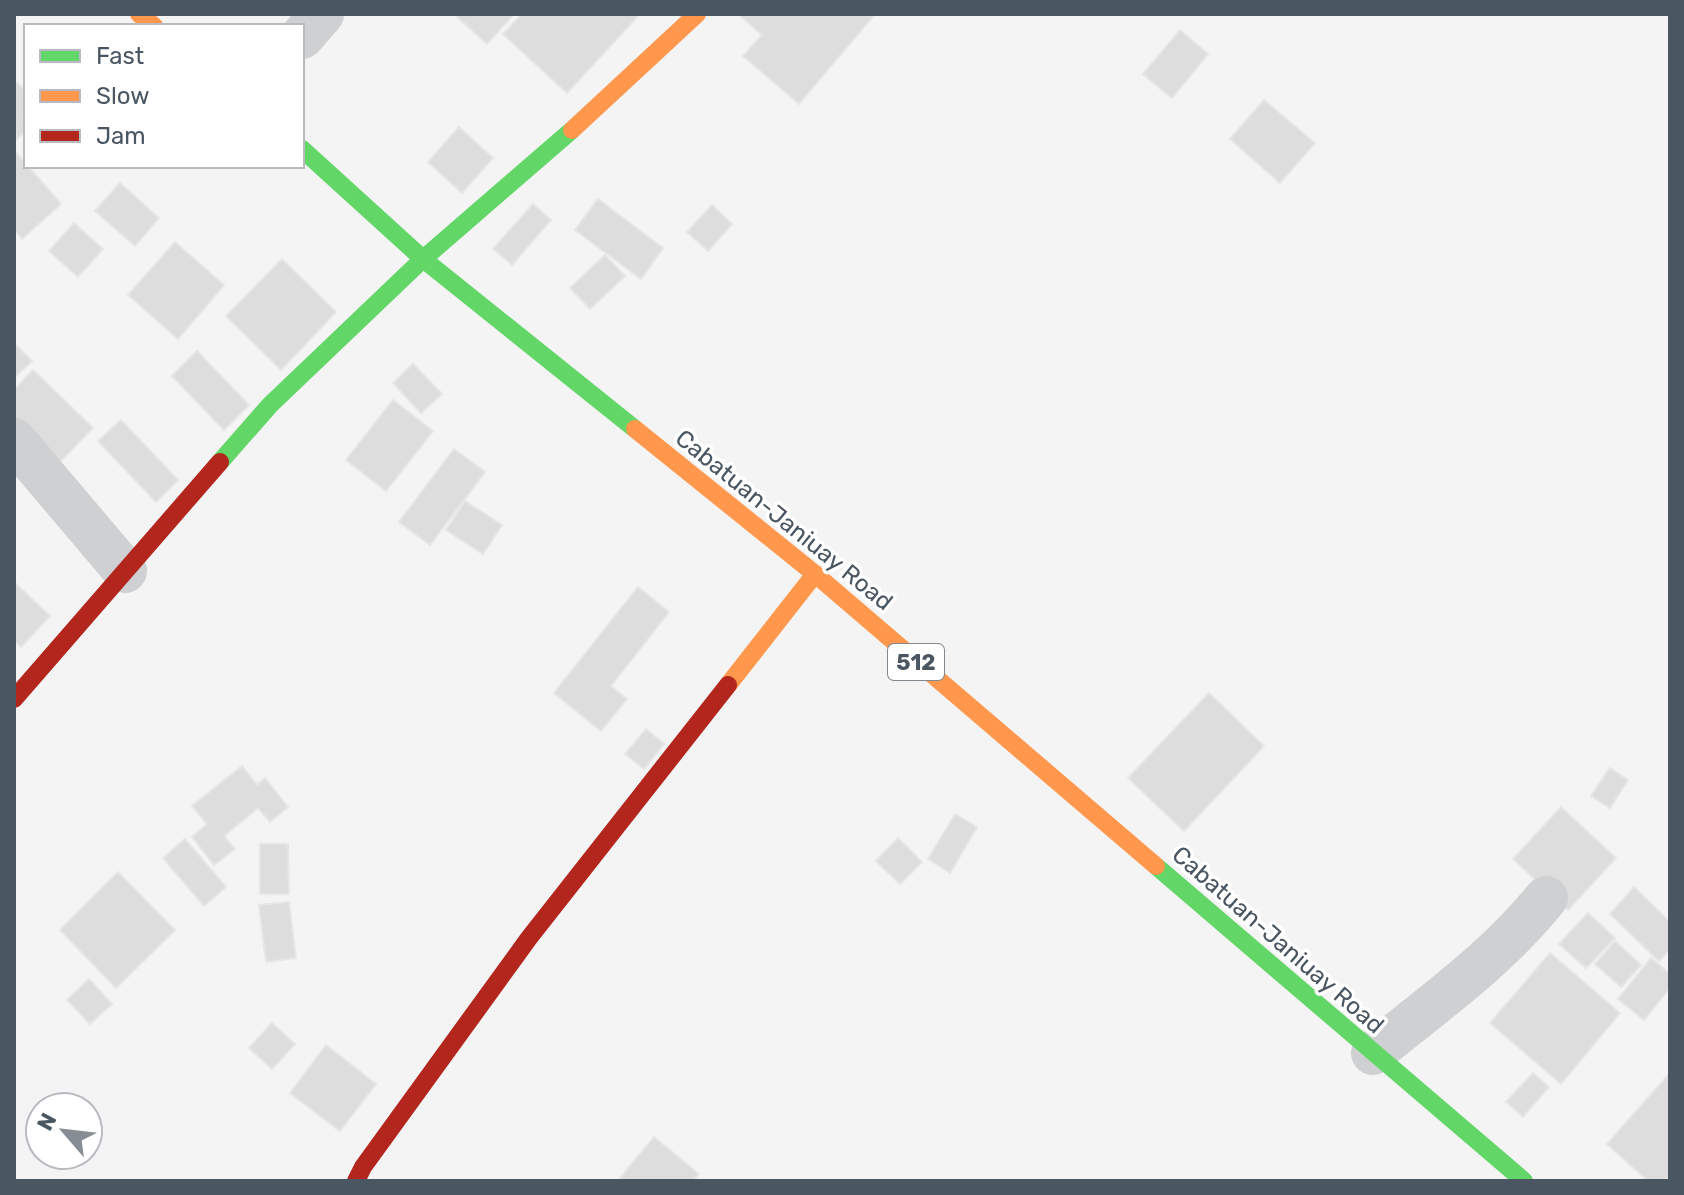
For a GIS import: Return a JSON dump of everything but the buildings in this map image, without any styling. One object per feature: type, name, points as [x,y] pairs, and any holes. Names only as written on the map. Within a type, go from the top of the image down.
[{"type":"street","points":[[304,35],[322,14]]},
{"type":"street","points":[[14,699],[270,405],[423,259],[554,147],[697,14]]},
{"type":"street","name":"Cabatuan-Janiuay Road","points":[[304,151],[423,259],[815,574],[1524,1181]]},
{"type":"street","points":[[14,440],[125,571]]},
{"type":"street","points":[[356,1181],[363,1167],[529,938],[815,574]]},
{"type":"street","points":[[1373,1053],[1488,959],[1520,929],[1546,898]]},
{"type":"traffic: fast","points":[[220,462],[270,405],[423,259],[572,130]]},
{"type":"traffic: fast","points":[[304,151],[423,259],[635,429]]},
{"type":"traffic: fast","points":[[1156,866],[1524,1181]]},
{"type":"traffic: slow","points":[[139,14],[152,24]]},
{"type":"traffic: slow","points":[[572,130],[697,14]]},
{"type":"traffic: slow","points":[[635,429],[815,574],[1156,866]]},
{"type":"traffic: slow","points":[[728,685],[815,574]]},
{"type":"traffic: jam","points":[[14,699],[220,462]]},
{"type":"traffic: jam","points":[[356,1181],[363,1167],[529,938],[728,685]]}]
